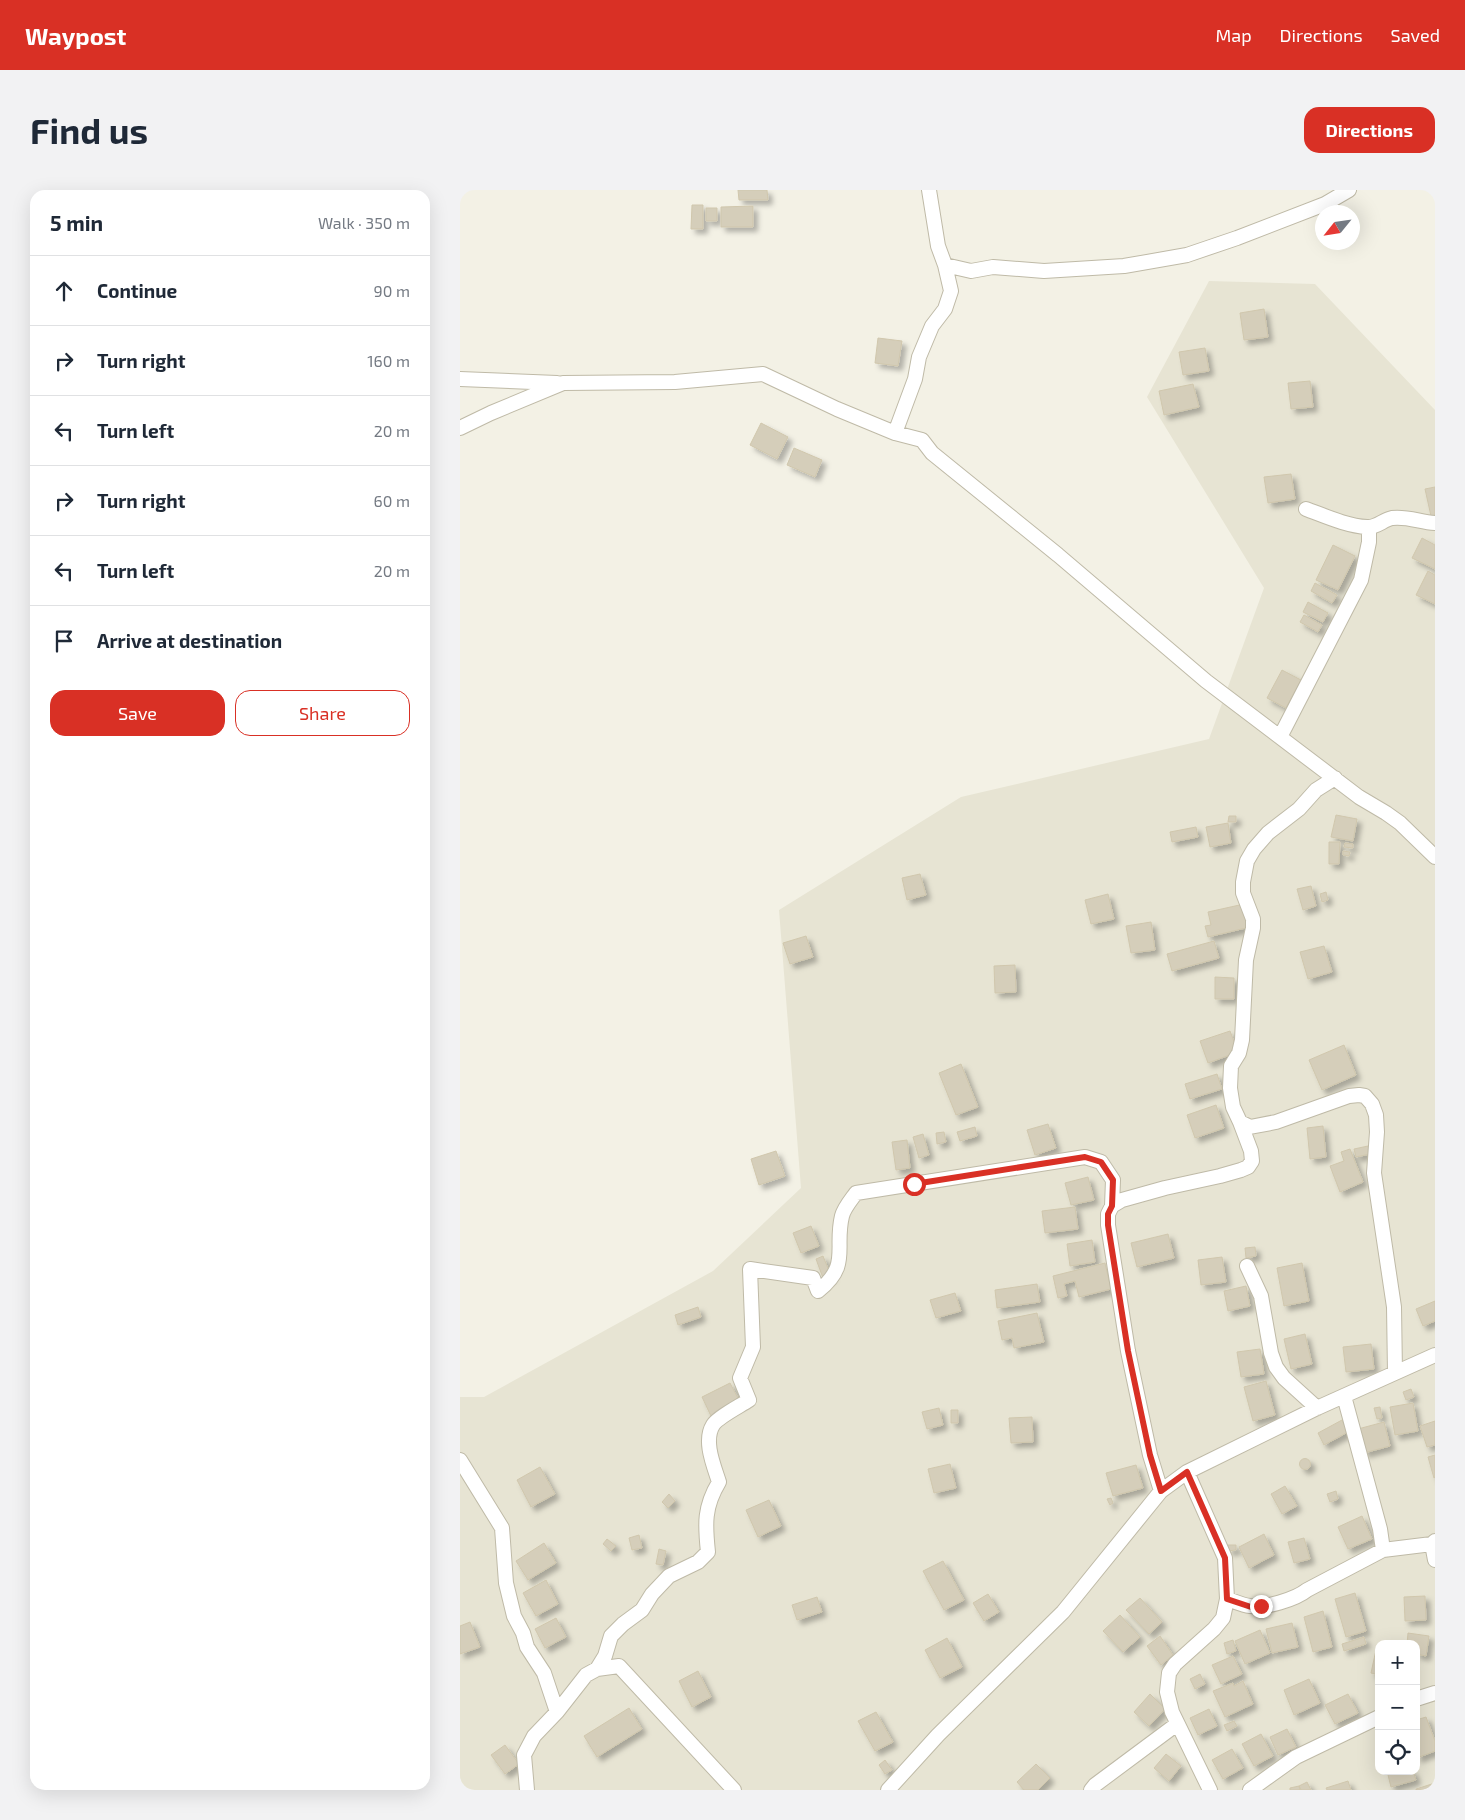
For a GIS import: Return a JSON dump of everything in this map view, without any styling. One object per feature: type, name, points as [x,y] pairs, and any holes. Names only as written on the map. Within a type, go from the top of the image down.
[{"type":"street","points":[[929,190],[938,246],[945,265],[951,292]]},
{"type":"street","points":[[945,265],[970,271],[993,267],[1044,272],[1124,266],[1187,255],[1325,204],[1349,190]]},
{"type":"street","points":[[895,433],[915,379],[919,357],[932,326],[945,309],[951,292],[970,271]]},
{"type":"street","points":[[460,379],[563,383],[675,382],[763,374],[837,409],[895,433],[922,440],[932,453],[1058,555],[1206,681],[1359,796],[1393,818],[1435,858]]},
{"type":"street","points":[[460,428],[563,383]]},
{"type":"street","points":[[1306,509],[1357,526],[1369,528],[1390,518],[1405,517],[1435,523]]},
{"type":"street","points":[[1280,737],[1361,580],[1369,542],[1369,528]]},
{"type":"street","points":[[1112,1206],[1122,1200],[1220,1176],[1248,1167],[1252,1161],[1251,1151],[1233,1107],[1230,1088],[1231,1066],[1239,1053],[1242,1040],[1246,960],[1253,928],[1253,919],[1243,893],[1247,861],[1268,832],[1299,809],[1316,790],[1335,778]]},
{"type":"street","points":[[1240,1122],[1250,1127],[1276,1122],[1349,1096],[1365,1096],[1372,1104],[1376,1115],[1377,1132],[1374,1173],[1394,1307],[1395,1373]]},
{"type":"street","points":[[597,1669],[605,1656],[611,1636],[642,1610],[652,1594],[669,1576],[698,1562],[708,1552],[705,1525],[710,1497],[719,1482],[712,1460],[709,1435],[714,1424],[748,1400],[740,1378],[753,1347],[750,1269],[813,1278],[818,1290],[835,1275],[839,1262],[842,1216],[856,1193],[1085,1157],[1101,1162],[1113,1180],[1112,1206],[1108,1214],[1108,1225],[1128,1351],[1150,1455],[1161,1491]]},
{"type":"street","points":[[1247,1266],[1261,1296],[1271,1353],[1276,1367],[1284,1378],[1316,1408]]},
{"type":"street","points":[[888,1790],[938,1735],[1064,1612],[1161,1491],[1187,1472],[1316,1408],[1435,1355]]},
{"type":"street","points":[[1344,1396],[1380,1528],[1384,1550]]},
{"type":"street","points":[[460,1460],[502,1528],[506,1583],[514,1616],[523,1633],[527,1647],[544,1673],[557,1712]]},
{"type":"street","points":[[1187,1472],[1225,1558],[1227,1599],[1223,1618],[1214,1629],[1175,1664],[1169,1673],[1167,1692],[1177,1724],[1210,1790]]},
{"type":"street","points":[[1227,1599],[1251,1607],[1299,1597],[1307,1590],[1384,1550],[1434,1543],[1435,1560]]},
{"type":"street","points":[[527,1790],[524,1755],[534,1736],[557,1712],[586,1675],[597,1669],[619,1666],[734,1790]]},
{"type":"street","points":[[1420,1698],[1435,1693]]},
{"type":"street","points":[[1250,1790],[1296,1757],[1375,1719]]},
{"type":"street","points":[[1091,1790],[1094,1785],[1130,1757],[1177,1724]]},
{"type":"shaded area","points":[[1209,281],[1315,284],[1435,410],[1435,1790],[460,1790],[460,1397],[484,1397],[713,1271],[801,1188],[779,910],[961,797],[1209,739],[1264,588],[1147,397]]},
{"type":"building","points":[[738,190],[767,190],[768,200],[739,200]]},
{"type":"building","points":[[692,205],[703,205],[703,229],[691,229]]},
{"type":"building","points":[[753,206],[753,227],[721,227],[721,207]]},
{"type":"building","points":[[706,208],[717,208],[717,221],[706,221]]},
{"type":"building","points":[[1264,309],[1268,337],[1244,340],[1240,313]]},
{"type":"building","points":[[878,338],[902,341],[898,366],[875,363]]},
{"type":"building","points":[[1205,348],[1209,371],[1183,375],[1179,352]]},
{"type":"building","points":[[1310,381],[1313,407],[1291,409],[1288,383]]},
{"type":"building","points":[[1193,384],[1199,407],[1164,415],[1159,391]]},
{"type":"building","points":[[761,423],[788,437],[777,459],[750,445]]},
{"type":"building","points":[[794,448],[822,460],[815,477],[787,465]]},
{"type":"building","points":[[1291,474],[1295,499],[1268,503],[1264,477]]},
{"type":"building","points":[[1435,487],[1435,515],[1431,516],[1425,489]]},
{"type":"building","points":[[1422,538],[1435,545],[1435,569],[1412,558]]},
{"type":"building","points":[[1333,545],[1355,556],[1338,590],[1316,580]]},
{"type":"building","points":[[1428,571],[1435,575],[1435,604],[1416,595]]},
{"type":"building","points":[[1315,583],[1337,595],[1332,603],[1311,591]]},
{"type":"building","points":[[1308,602],[1328,613],[1323,622],[1303,612]]},
{"type":"building","points":[[1304,615],[1322,625],[1318,632],[1300,622]]},
{"type":"building","points":[[1282,670],[1301,680],[1286,708],[1267,698]]},
{"type":"building","points":[[1336,815],[1357,819],[1353,841],[1331,837]]},
{"type":"building","points":[[1229,816],[1236,816],[1236,822],[1228,822]]},
{"type":"building","points":[[1228,823],[1231,843],[1210,847],[1206,827]]},
{"type":"building","points":[[1196,827],[1198,837],[1172,842],[1170,832]]},
{"type":"building","points":[[1329,842],[1340,842],[1339,864],[1329,864]]},
{"type":"building","points":[[1345,843],[1353,844],[1353,848],[1344,847]]},
{"type":"building","points":[[1343,851],[1350,852],[1349,856],[1343,855]]},
{"type":"building","points":[[920,874],[926,895],[907,900],[902,878]]},
{"type":"building","points":[[1311,886],[1316,906],[1303,910],[1297,889]]},
{"type":"building","points":[[1326,892],[1328,900],[1322,902],[1320,894]]},
{"type":"building","points":[[1108,894],[1114,919],[1091,924],[1085,900]]},
{"type":"building","points":[[1244,904],[1250,927],[1208,937],[1205,926],[1211,925],[1208,912]]},
{"type":"building","points":[[1151,922],[1155,950],[1131,953],[1126,926]]},
{"type":"building","points":[[806,936],[813,957],[790,964],[783,943]]},
{"type":"building","points":[[1214,941],[1219,958],[1172,971],[1167,954]]},
{"type":"building","points":[[1324,946],[1332,972],[1308,979],[1300,952]]},
{"type":"building","points":[[1015,965],[1016,992],[995,993],[994,966]]},
{"type":"building","points":[[1215,977],[1234,978],[1234,999],[1215,999]]},
{"type":"building","points":[[1230,1031],[1238,1052],[1208,1063],[1200,1041]]},
{"type":"building","points":[[1344,1045],[1356,1075],[1322,1090],[1309,1060]]},
{"type":"building","points":[[961,1064],[978,1107],[956,1115],[939,1073]]},
{"type":"building","points":[[1217,1074],[1222,1089],[1190,1099],[1185,1084]]},
{"type":"building","points":[[1216,1105],[1224,1128],[1195,1138],[1187,1115]]},
{"type":"building","points":[[1048,1124],[1056,1148],[1035,1155],[1027,1130]]},
{"type":"building","points":[[1323,1126],[1326,1157],[1310,1159],[1307,1128]]},
{"type":"building","points":[[975,1127],[977,1136],[960,1141],[957,1132]]},
{"type":"building","points":[[944,1132],[946,1142],[937,1144],[936,1133]]},
{"type":"building","points":[[923,1134],[929,1155],[919,1158],[913,1137]]},
{"type":"building","points":[[907,1140],[910,1168],[896,1170],[892,1142]]},
{"type":"building","points":[[1368,1146],[1370,1154],[1356,1157],[1354,1149]]},
{"type":"building","points":[[1350,1149],[1363,1182],[1340,1192],[1330,1166],[1344,1161],[1341,1152]]},
{"type":"building","points":[[776,1151],[785,1176],[759,1185],[751,1159]]},
{"type":"building","points":[[1088,1177],[1094,1200],[1071,1205],[1065,1183]]},
{"type":"building","points":[[1075,1207],[1078,1229],[1045,1233],[1042,1211]]},
{"type":"building","points":[[811,1226],[819,1246],[801,1253],[793,1233]]},
{"type":"building","points":[[1168,1234],[1174,1258],[1137,1267],[1131,1243]]},
{"type":"building","points":[[1092,1240],[1095,1262],[1070,1266],[1067,1244]]},
{"type":"building","points":[[1255,1247],[1256,1256],[1246,1258],[1245,1248]]},
{"type":"building","points":[[823,1256],[831,1276],[823,1278],[816,1259]]},
{"type":"building","points":[[1222,1257],[1226,1282],[1201,1285],[1198,1260]]},
{"type":"building","points":[[1105,1263],[1111,1289],[1079,1297],[1075,1281],[1064,1284],[1067,1296],[1058,1298],[1053,1276]]},
{"type":"building","points":[[1302,1263],[1309,1301],[1284,1306],[1277,1268]]},
{"type":"building","points":[[1037,1284],[1040,1302],[997,1308],[995,1290]]},
{"type":"building","points":[[1246,1286],[1250,1306],[1228,1311],[1224,1291]]},
{"type":"building","points":[[955,1293],[961,1311],[936,1318],[930,1300]]},
{"type":"building","points":[[1435,1301],[1435,1321],[1423,1326],[1416,1309]]},
{"type":"building","points":[[698,1307],[701,1317],[678,1325],[675,1315]]},
{"type":"building","points":[[1037,1313],[1044,1342],[1014,1348],[1012,1338],[1002,1340],[998,1321]]},
{"type":"building","points":[[1305,1334],[1312,1364],[1291,1369],[1284,1339]]},
{"type":"building","points":[[1371,1344],[1374,1369],[1346,1372],[1343,1347]]},
{"type":"building","points":[[1260,1349],[1264,1374],[1241,1377],[1237,1352]]},
{"type":"building","points":[[1266,1381],[1275,1415],[1253,1421],[1244,1387]]},
{"type":"building","points":[[730,1383],[740,1402],[711,1416],[702,1397]]},
{"type":"building","points":[[1411,1389],[1414,1397],[1406,1400],[1403,1392]]},
{"type":"building","points":[[1413,1403],[1418,1431],[1395,1435],[1390,1407]]},
{"type":"building","points":[[1380,1407],[1382,1418],[1377,1419],[1374,1408]]},
{"type":"building","points":[[939,1408],[943,1425],[927,1429],[922,1412]]},
{"type":"building","points":[[951,1410],[958,1410],[958,1423],[951,1423]]},
{"type":"building","points":[[1032,1417],[1033,1442],[1011,1443],[1009,1418]]},
{"type":"building","points":[[1342,1420],[1348,1432],[1324,1445],[1318,1433]]},
{"type":"building","points":[[1435,1421],[1435,1445],[1427,1447],[1420,1426]]},
{"type":"building","points":[[1384,1422],[1390,1446],[1364,1453],[1358,1429]]},
{"type":"building","points":[[1435,1455],[1435,1477],[1434,1478],[1428,1457]]},
{"type":"building","points":[[1303,1459],[1307,1459],[1310,1464],[1309,1468],[1303,1469],[1300,1466],[1300,1462]]},
{"type":"building","points":[[950,1464],[956,1488],[934,1493],[928,1469]]},
{"type":"building","points":[[1136,1465],[1143,1488],[1113,1496],[1106,1473]]},
{"type":"building","points":[[540,1467],[555,1494],[531,1507],[517,1480]]},
{"type":"building","points":[[1285,1486],[1297,1506],[1282,1514],[1271,1494]]},
{"type":"building","points":[[1336,1491],[1338,1499],[1330,1502],[1327,1494]]},
{"type":"building","points":[[669,1494],[675,1501],[668,1508],[662,1502]]},
{"type":"building","points":[[1111,1498],[1113,1503],[1110,1505],[1107,1499]]},
{"type":"building","points":[[769,1500],[781,1526],[758,1537],[746,1510]]},
{"type":"building","points":[[1362,1516],[1372,1539],[1348,1549],[1338,1527]]},
{"type":"building","points":[[1264,1534],[1274,1555],[1249,1568],[1239,1547]]},
{"type":"building","points":[[639,1535],[642,1548],[632,1550],[629,1538]]},
{"type":"building","points":[[1304,1538],[1310,1559],[1294,1563],[1288,1542]]},
{"type":"building","points":[[607,1539],[616,1546],[611,1551],[603,1544]]},
{"type":"building","points":[[544,1543],[556,1563],[528,1580],[516,1561]]},
{"type":"building","points":[[1228,1545],[1236,1545],[1236,1550],[1228,1551]]},
{"type":"building","points":[[659,1549],[666,1551],[663,1565],[656,1564]]},
{"type":"building","points":[[943,1561],[964,1600],[944,1610],[923,1571]]},
{"type":"building","points":[[546,1580],[558,1604],[536,1616],[523,1593]]},
{"type":"building","points":[[1355,1593],[1366,1631],[1346,1637],[1335,1599]]},
{"type":"building","points":[[988,1594],[999,1612],[984,1621],[973,1603]]},
{"type":"building","points":[[1425,1596],[1426,1620],[1405,1621],[1404,1597]]},
{"type":"building","points":[[817,1597],[822,1612],[797,1620],[792,1605]]},
{"type":"building","points":[[1140,1598],[1162,1622],[1149,1634],[1126,1610]]},
{"type":"building","points":[[1323,1611],[1332,1647],[1313,1652],[1304,1617]]},
{"type":"building","points":[[1120,1615],[1140,1637],[1123,1652],[1103,1631]]},
{"type":"building","points":[[556,1618],[566,1637],[545,1648],[535,1629]]},
{"type":"building","points":[[470,1622],[480,1647],[460,1654],[460,1626]]},
{"type":"building","points":[[1292,1623],[1298,1647],[1272,1653],[1266,1629]]},
{"type":"building","points":[[1260,1630],[1270,1653],[1245,1664],[1235,1641]]},
{"type":"building","points":[[1408,1633],[1429,1636],[1426,1656],[1420,1655],[1420,1640],[1407,1640]]},
{"type":"building","points":[[1160,1636],[1173,1655],[1161,1665],[1147,1646]]},
{"type":"building","points":[[1364,1637],[1366,1644],[1344,1651],[1342,1644]]},
{"type":"building","points":[[947,1638],[962,1667],[940,1678],[925,1650]]},
{"type":"building","points":[[1233,1640],[1236,1651],[1227,1654],[1224,1643]]},
{"type":"building","points":[[1375,1655],[1375,1674],[1371,1673]]},
{"type":"building","points":[[1233,1656],[1242,1674],[1221,1684],[1212,1665]]},
{"type":"building","points":[[698,1671],[711,1697],[692,1707],[679,1681]]},
{"type":"building","points":[[1200,1674],[1205,1684],[1195,1689],[1190,1679]]},
{"type":"building","points":[[1309,1679],[1320,1703],[1294,1715],[1284,1690]]},
{"type":"building","points":[[1243,1681],[1253,1704],[1225,1717],[1213,1691],[1233,1683],[1234,1686]]},
{"type":"building","points":[[1150,1694],[1165,1709],[1149,1726],[1134,1712]]},
{"type":"building","points":[[1348,1694],[1358,1713],[1335,1724],[1325,1705]]},
{"type":"building","points":[[629,1708],[642,1729],[597,1757],[584,1736]]},
{"type":"building","points":[[1209,1709],[1217,1726],[1198,1735],[1190,1718]]},
{"type":"building","points":[[876,1712],[893,1742],[875,1751],[858,1721]]},
{"type":"building","points":[[1426,1717],[1435,1741],[1435,1751],[1420,1757],[1420,1730],[1420,1719]]},
{"type":"building","points":[[1234,1721],[1237,1726],[1227,1731],[1224,1725]]},
{"type":"building","points":[[1287,1729],[1296,1747],[1278,1755],[1270,1737]]},
{"type":"building","points":[[1261,1734],[1273,1756],[1254,1766],[1242,1744]]},
{"type":"building","points":[[505,1745],[519,1764],[505,1774],[491,1755]]},
{"type":"building","points":[[1232,1749],[1243,1768],[1223,1779],[1212,1760]]},
{"type":"building","points":[[1166,1754],[1181,1766],[1169,1781],[1154,1768]]},
{"type":"building","points":[[885,1760],[892,1770],[885,1774],[879,1765]]},
{"type":"building","points":[[1036,1764],[1050,1778],[1038,1790],[1024,1790],[1017,1782]]},
{"type":"building","points":[[1388,1775],[1414,1775],[1416,1780],[1391,1787]]},
{"type":"building","points":[[1348,1781],[1351,1790],[1327,1790],[1326,1788]]},
{"type":"building","points":[[1307,1782],[1311,1790],[1301,1790],[1299,1786]]},
{"type":"building","points":[[1435,1783],[1435,1790],[1416,1790],[1416,1789]]},
{"type":"building","points":[[1299,1786],[1300,1790],[1290,1790],[1290,1788]]},
{"type":"route","points":[[914,1184],[1085,1157],[1101,1162],[1113,1180],[1112,1206],[1108,1214],[1108,1225],[1128,1351],[1150,1455],[1161,1491],[1187,1472],[1225,1558],[1227,1599],[1251,1607],[1261,1606]]}]
